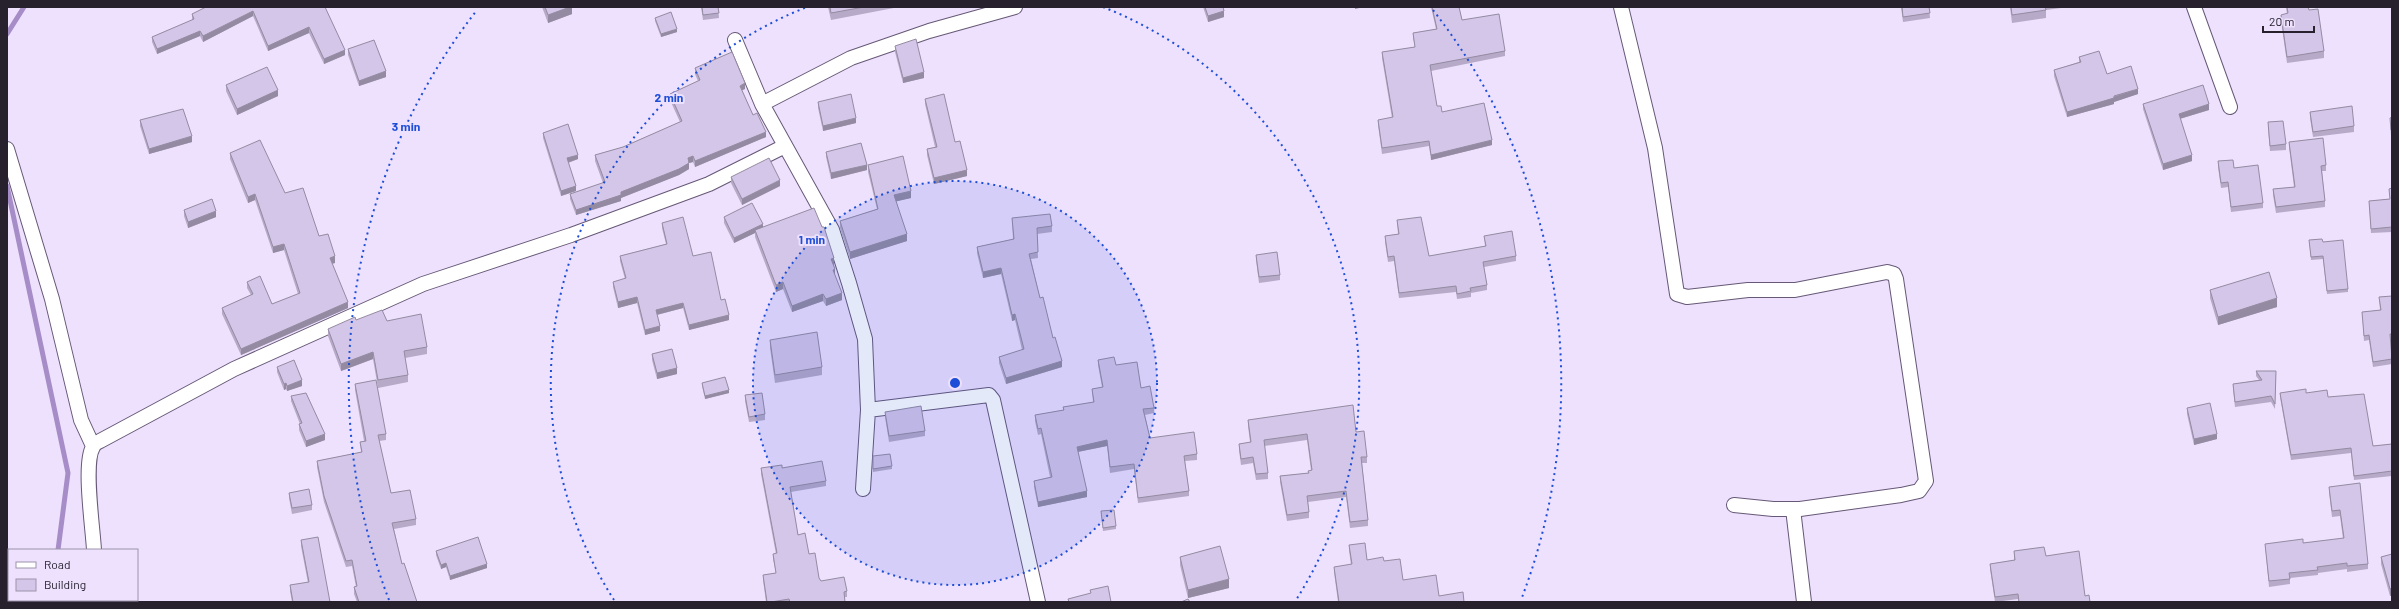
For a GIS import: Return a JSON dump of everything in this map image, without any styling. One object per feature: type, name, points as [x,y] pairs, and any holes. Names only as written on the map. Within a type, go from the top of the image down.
[{"type":"street","points":[[762,104],[851,58],[929,32],[1015,7]]},
{"type":"street","points":[[1621,7],[1655,148],[1677,294],[1687,297],[1748,290],[1795,290],[1887,272],[1894,274],[1896,279],[1926,481],[1924,487],[1919,491],[1901,496],[1793,509],[1734,505]]},
{"type":"street","points":[[2194,7],[2230,107]]},
{"type":"street","points":[[735,40],[762,104],[832,230],[849,282],[865,339],[868,410],[863,489]]},
{"type":"street","points":[[93,446],[234,369],[422,284],[571,235],[709,184],[785,146]]},
{"type":"street","points":[[7,149],[52,299],[81,420],[93,446],[89,474],[94,549]]},
{"type":"street","points":[[868,410],[989,395],[993,400],[1038,602]]},
{"type":"street","points":[[1793,509],[1804,602]]},
{"type":"building","points":[[206,7],[325,7],[345,50],[324,59],[309,27],[268,46],[253,11],[203,36],[200,31],[157,49],[152,37],[194,19],[192,14]]},
{"type":"building","points":[[545,7],[570,7],[548,15]]},
{"type":"building","points":[[702,7],[718,7],[719,13],[703,15]]},
{"type":"building","points":[[830,7],[864,7],[831,13]]},
{"type":"building","points":[[1205,7],[1223,7],[1224,11],[1208,16]]},
{"type":"building","points":[[1432,7],[1459,7],[1462,20],[1499,14],[1505,51],[1430,65],[1437,106],[1441,106],[1442,112],[1484,103],[1492,140],[1431,155],[1429,141],[1382,148],[1378,120],[1393,117],[1382,52],[1415,47],[1413,33],[1437,29]]},
{"type":"building","points":[[1902,7],[1929,7],[1930,13],[1903,17]]},
{"type":"building","points":[[2011,7],[2045,7],[2046,10],[2012,15]]},
{"type":"building","points":[[2287,7],[2308,7],[2309,10],[2318,9],[2324,51],[2287,57],[2281,15],[2288,13]]},
{"type":"building","points":[[671,12],[677,29],[661,34],[655,18]]},
{"type":"building","points":[[916,39],[924,72],[903,78],[895,46]]},
{"type":"building","points":[[374,40],[386,71],[359,81],[348,49]]},
{"type":"building","points":[[2099,51],[2107,74],[2131,66],[2138,89],[2067,112],[2054,70],[2081,62],[2079,57]]},
{"type":"building","points":[[732,52],[745,83],[740,86],[753,115],[757,113],[766,132],[695,161],[693,156],[688,158],[689,163],[679,169],[621,192],[621,195],[576,210],[570,194],[605,182],[595,155],[623,147],[682,121],[670,94],[700,80],[695,68]]},
{"type":"building","points":[[267,67],[278,90],[237,109],[226,85]]},
{"type":"building","points":[[2203,85],[2209,104],[2179,114],[2192,155],[2163,164],[2143,104]]},
{"type":"building","points":[[851,94],[856,118],[823,126],[818,102]]},
{"type":"building","points":[[944,94],[955,142],[960,141],[967,170],[934,178],[927,149],[937,147],[925,99]]},
{"type":"building","points":[[2352,106],[2354,126],[2313,132],[2310,112]]},
{"type":"building","points":[[183,109],[192,136],[149,149],[140,120]]},
{"type":"building","points":[[2392,117],[2392,130],[2391,130],[2390,118]]},
{"type":"building","points":[[2283,121],[2286,144],[2270,146],[2268,122]]},
{"type":"building","points":[[568,124],[578,155],[567,158],[576,186],[561,191],[543,133]]},
{"type":"building","points":[[2323,138],[2326,165],[2321,166],[2325,201],[2276,207],[2273,189],[2295,187],[2289,142]]},
{"type":"building","points":[[260,140],[285,193],[303,188],[319,236],[328,234],[335,256],[330,258],[348,302],[241,349],[222,308],[253,294],[247,282],[260,276],[272,304],[300,293],[284,244],[273,247],[255,194],[248,197],[230,153]]},
{"type":"building","points":[[861,143],[867,165],[831,173],[826,152]]},
{"type":"building","points":[[903,156],[911,191],[894,195],[907,234],[850,252],[840,221],[878,209],[868,165]]},
{"type":"building","points":[[769,158],[780,180],[742,199],[731,177]]},
{"type":"building","points":[[2233,160],[2234,168],[2258,165],[2263,203],[2231,207],[2228,182],[2221,183],[2218,161]]},
{"type":"building","points":[[2392,188],[2392,227],[2371,229],[2369,201],[2390,199],[2389,189]]},
{"type":"building","points":[[212,199],[216,211],[188,222],[184,210]]},
{"type":"building","points":[[752,203],[763,224],[734,238],[724,217]]},
{"type":"building","points":[[814,208],[822,227],[824,227],[834,258],[831,259],[835,269],[833,270],[842,293],[826,299],[823,294],[792,306],[783,282],[776,285],[755,230]]},
{"type":"building","points":[[1050,214],[1052,226],[1037,228],[1038,252],[1029,254],[1040,298],[1043,297],[1053,338],[1055,337],[1062,361],[1006,378],[999,357],[1024,349],[1015,314],[1012,315],[1001,268],[983,272],[977,247],[1014,239],[1012,218]]},
{"type":"building","points":[[683,217],[693,256],[711,252],[721,300],[725,299],[729,315],[689,325],[683,303],[656,310],[660,326],[645,330],[637,297],[618,302],[613,282],[626,278],[620,256],[667,244],[662,223]]},
{"type":"building","points":[[1421,217],[1429,256],[1486,246],[1484,236],[1512,231],[1516,256],[1483,262],[1487,285],[1470,288],[1471,291],[1457,294],[1456,286],[1399,293],[1394,256],[1388,257],[1385,236],[1399,234],[1397,220]]},
{"type":"building","points":[[2322,239],[2323,242],[2343,240],[2348,289],[2327,291],[2323,256],[2311,257],[2309,240]]},
{"type":"building","points":[[1277,252],[1280,275],[1259,277],[1256,255]]},
{"type":"building","points":[[2269,272],[2277,298],[2218,317],[2210,290]]},
{"type":"building","points":[[2392,296],[2392,334],[2390,334],[2392,359],[2373,362],[2369,335],[2364,336],[2362,312],[2381,310],[2379,297]]},
{"type":"building","points":[[382,310],[387,321],[421,314],[427,347],[404,351],[408,375],[378,380],[373,352],[341,364],[328,329],[355,317],[356,320]]},
{"type":"building","points":[[817,332],[822,367],[775,375],[770,340]]},
{"type":"building","points":[[672,349],[677,368],[657,373],[652,354]]},
{"type":"building","points":[[1114,357],[1116,365],[1137,362],[1141,388],[1150,386],[1154,408],[1143,409],[1150,438],[1194,432],[1197,454],[1184,456],[1189,491],[1138,498],[1134,464],[1110,467],[1107,440],[1077,447],[1087,491],[1038,502],[1034,481],[1052,477],[1041,428],[1038,429],[1035,415],[1064,410],[1063,407],[1094,402],[1092,389],[1103,387],[1098,360]]},
{"type":"building","points":[[294,360],[302,380],[287,386],[286,383],[284,384],[277,367]]},
{"type":"building","points":[[2256,371],[2276,371],[2275,404],[2271,396],[2235,402],[2233,384],[2262,380]]},
{"type":"building","points":[[725,377],[729,390],[705,396],[702,383]]},
{"type":"building","points":[[376,380],[386,434],[378,435],[391,493],[410,490],[416,519],[392,523],[402,564],[404,563],[417,602],[359,602],[354,587],[357,586],[352,560],[346,561],[324,496],[317,461],[362,452],[360,442],[366,441],[355,384]]},
{"type":"building","points":[[2306,389],[2306,393],[2327,390],[2328,397],[2364,394],[2373,446],[2392,444],[2392,471],[2354,476],[2351,448],[2291,455],[2280,393]]},
{"type":"building","points":[[306,393],[325,434],[306,441],[299,424],[302,423],[291,396]]},
{"type":"building","points":[[762,393],[765,414],[749,417],[745,395]]},
{"type":"building","points":[[2210,403],[2217,434],[2194,439],[2187,408]]},
{"type":"building","points":[[1353,405],[1356,432],[1364,431],[1367,457],[1361,457],[1368,520],[1350,522],[1346,491],[1307,496],[1309,512],[1287,515],[1280,476],[1309,473],[1308,471],[1312,470],[1307,434],[1264,440],[1268,473],[1256,474],[1253,457],[1241,459],[1239,444],[1251,442],[1248,420]]},
{"type":"building","points":[[921,406],[925,431],[889,436],[885,412]]},
{"type":"building","points":[[890,454],[892,466],[873,469],[873,456]]},
{"type":"building","points":[[822,461],[826,481],[790,487],[798,535],[805,533],[809,554],[815,553],[819,578],[821,581],[844,577],[847,591],[844,592],[845,602],[790,602],[789,599],[767,602],[763,575],[776,573],[773,554],[777,553],[761,468],[782,465],[782,468]]},
{"type":"building","points":[[2360,483],[2368,564],[2347,566],[2347,563],[2317,567],[2318,570],[2289,573],[2290,579],[2269,581],[2265,544],[2303,539],[2303,543],[2344,538],[2340,510],[2332,511],[2329,487]]},
{"type":"building","points":[[309,489],[312,505],[292,508],[289,493]]},
{"type":"building","points":[[1114,510],[1116,526],[1103,528],[1101,511]]},
{"type":"building","points":[[318,537],[330,602],[293,602],[290,585],[309,582],[301,540]]},
{"type":"building","points":[[478,537],[487,564],[450,576],[446,563],[441,565],[436,551]]},
{"type":"building","points":[[1365,543],[1367,560],[1383,557],[1384,561],[1400,559],[1403,580],[1436,575],[1439,596],[1463,592],[1464,602],[1339,602],[1334,567],[1352,564],[1349,545]]},
{"type":"building","points":[[1220,546],[1229,579],[1188,590],[1180,557]]},
{"type":"building","points":[[2044,547],[2046,556],[2079,551],[2085,596],[2089,595],[2090,602],[2019,602],[2018,594],[1995,597],[1990,564],[2015,560],[2014,551]]},
{"type":"building","points":[[2392,554],[2392,588],[2390,589],[2381,557]]},
{"type":"building","points":[[1108,586],[1111,602],[1069,602],[1068,599],[1091,593],[1090,590]]},
{"type":"building","points":[[1188,599],[1190,602],[1181,602]]},
{"type":"building","points":[[132,601],[132,602],[46,602]]},
{"type":"waterway","points":[[7,34],[24,7]]},
{"type":"waterway","points":[[7,186],[68,473],[58,549]]}]
